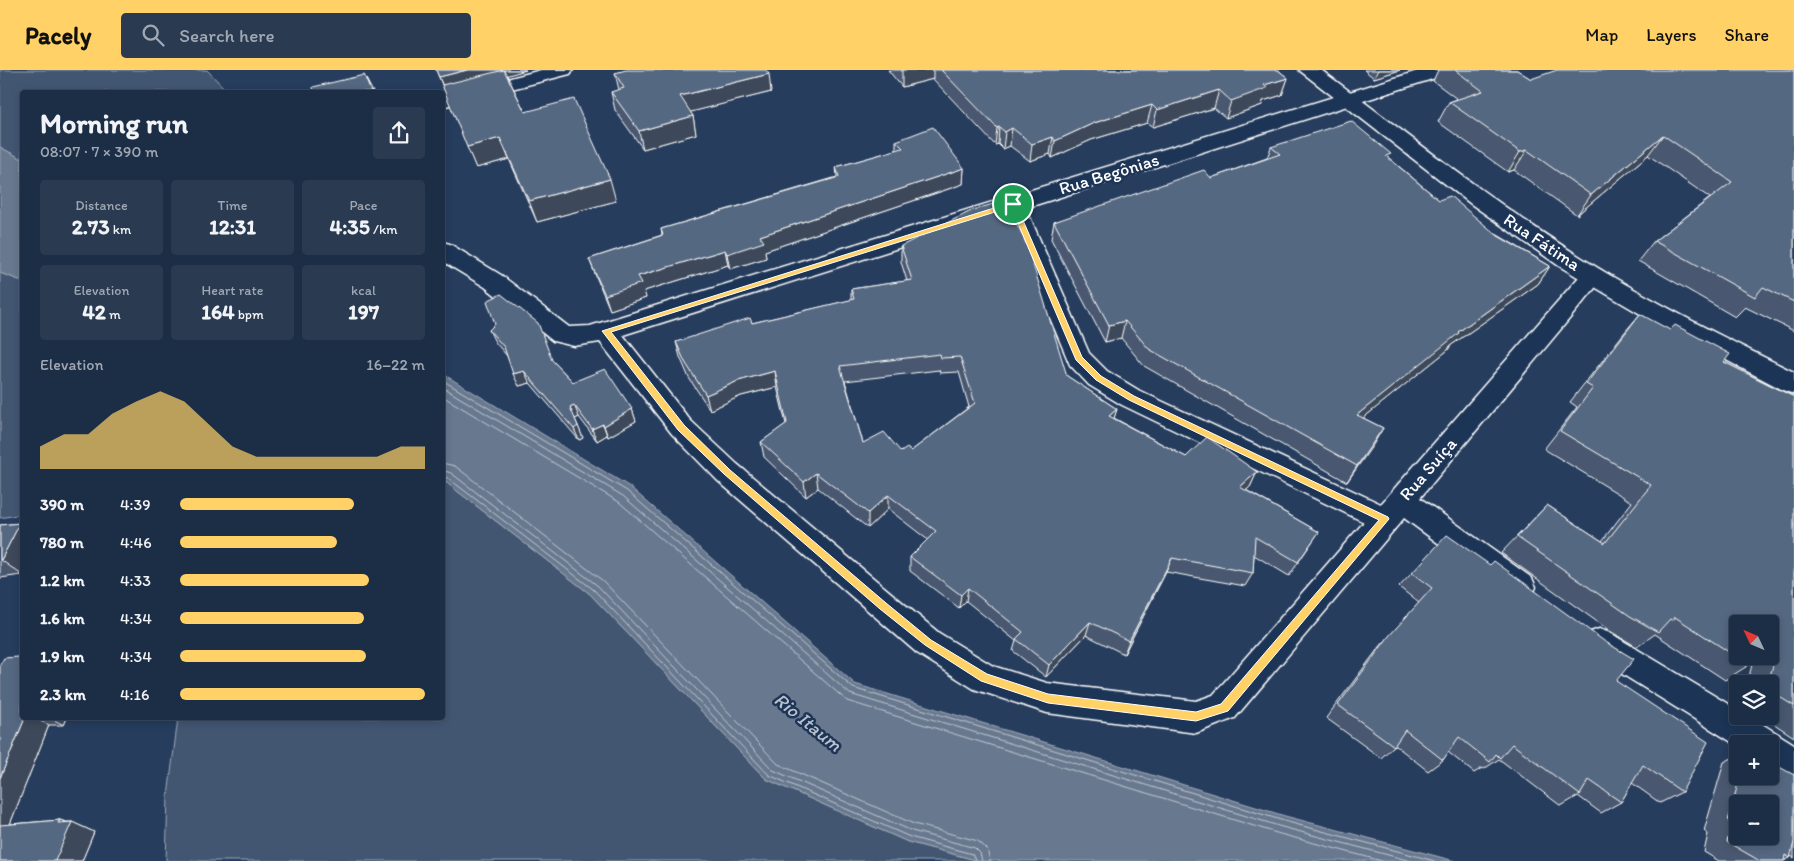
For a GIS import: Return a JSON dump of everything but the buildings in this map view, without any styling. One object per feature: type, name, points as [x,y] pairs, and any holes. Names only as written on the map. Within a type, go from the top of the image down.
[{"type":"street","points":[[445,102],[564,70]]},
{"type":"street","name":"Rua Fátima","points":[[1309,70],[1491,207],[1593,276],[1660,315],[1794,384]]},
{"type":"street","name":"Rua Begônias","points":[[445,252],[493,281],[562,335],[571,337],[587,336],[1441,70]]},
{"type":"street","points":[[1013,204],[1079,358],[1098,378],[1131,398],[1393,510],[1543,603]]},
{"type":"street","name":"Rua Suíça","points":[[606,331],[681,428],[727,472],[883,606],[928,642],[985,678],[1048,698],[1196,717],[1224,707],[1593,276]]},
{"type":"street","points":[[1574,626],[1598,643],[1749,735]]},
{"type":"street","points":[[1779,753],[1794,762]]},
{"type":"shaded area","points":[[0,70],[207,70],[226,90],[20,90],[20,158],[0,147]]},
{"type":"shaded area","points":[[0,273],[20,280],[20,514],[0,518]]},
{"type":"shaded area","points":[[445,482],[590,594],[766,779],[908,842],[979,861],[166,861],[168,796],[178,720],[445,720]]},
{"type":"water","points":[[0,147],[20,158],[20,280],[0,273]]},
{"type":"water","name":"Rio Itaum","points":[[445,375],[630,487],[855,684],[1285,816],[1455,861],[979,861],[908,842],[766,779],[590,594],[445,482]]},
{"type":"route","points":[[1013,204],[1079,358],[1098,378],[1131,398],[1385,519],[1224,707],[1196,717],[1048,698],[985,678],[928,642],[883,606],[727,472],[681,428],[606,331],[1013,204]]}]
